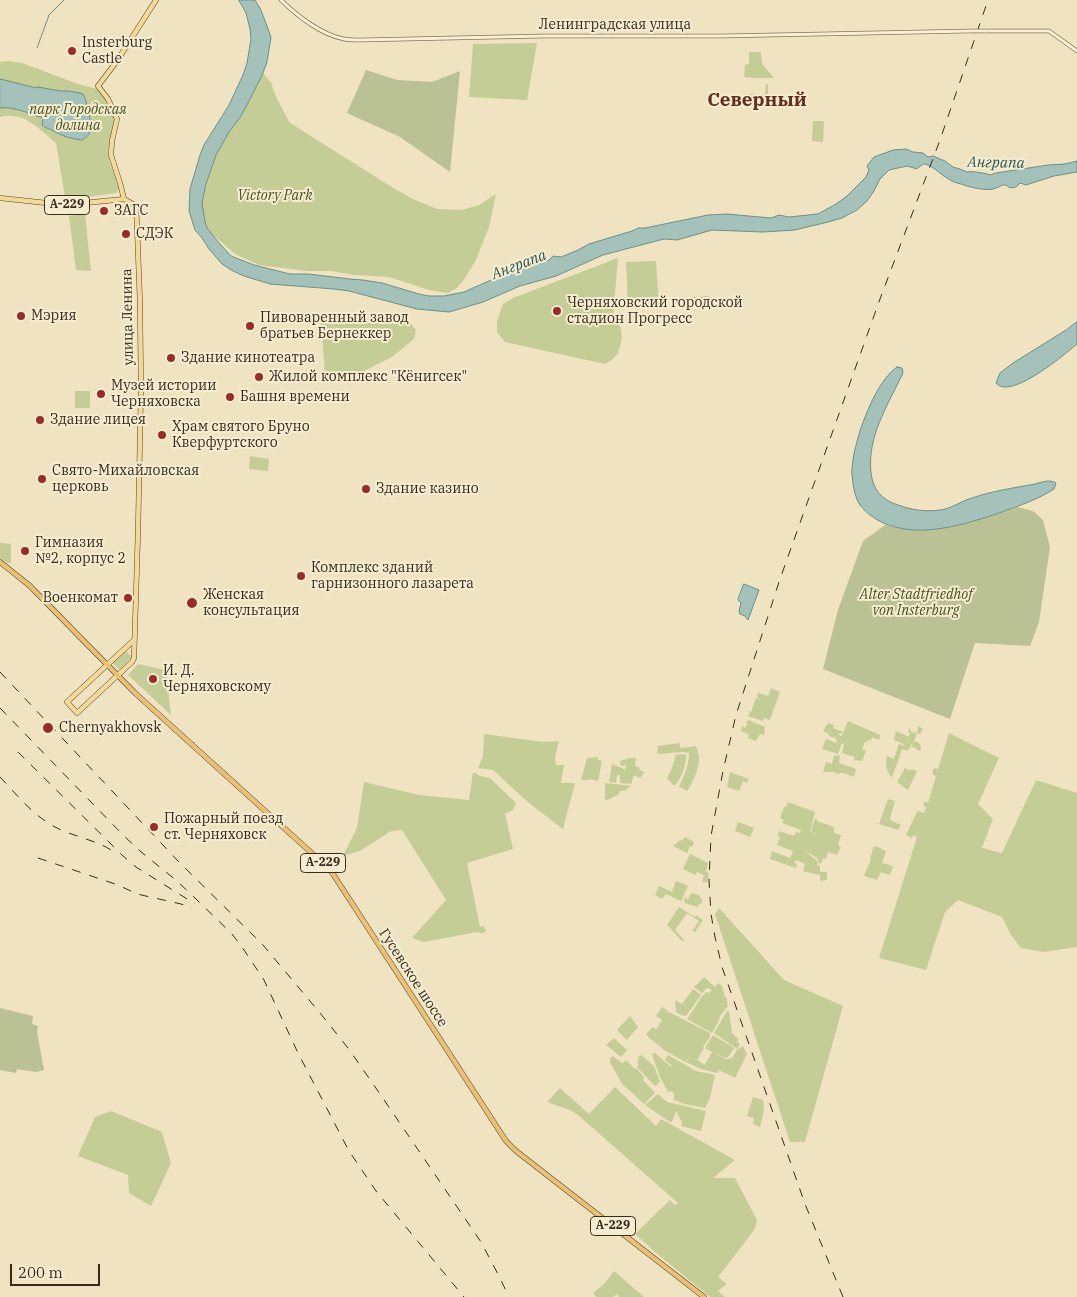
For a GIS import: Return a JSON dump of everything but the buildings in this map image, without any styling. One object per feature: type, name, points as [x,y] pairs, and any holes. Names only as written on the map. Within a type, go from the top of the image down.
[{"type":"highway","name":"Гусевское шоссе","points":[[0,562],[30,586],[117,676],[333,874],[506,1142],[704,1297]]},
{"type":"main road","points":[[124,199],[110,155],[117,118],[108,99],[98,86],[117,61],[156,0]]},
{"type":"main road","name":"А-229","points":[[0,198],[65,205],[124,199]]},
{"type":"main road","name":"улица Ленина","points":[[106,665],[67,702],[77,713],[133,660],[134,651],[141,344],[136,206],[124,199]]},
{"type":"main road","points":[[106,665],[134,640]]},
{"type":"street","name":"Ленинградская улица","points":[[281,0],[308,23],[343,39],[1049,31],[1077,51]]},
{"type":"green space","points":[[537,43],[527,100],[469,97],[473,44]]},
{"type":"green space","points":[[749,52],[761,52],[762,64],[774,78],[744,77],[745,65],[749,64]]},
{"type":"green space","name":"парк Городская долина","points":[[0,62],[22,63],[94,88],[104,95],[115,117],[108,151],[119,189],[116,193],[67,200],[56,143],[31,122],[16,117],[0,117]]},
{"type":"green space","points":[[366,70],[397,80],[432,82],[460,71],[450,172],[400,137],[347,113]]},
{"type":"green space","name":"Victory Park","points":[[263,73],[271,83],[290,123],[413,199],[437,209],[462,210],[479,205],[496,194],[489,227],[475,262],[457,288],[448,293],[429,290],[389,277],[354,275],[331,271],[307,271],[259,265],[235,254],[212,234],[205,222],[202,203],[206,184],[216,155],[241,116]]},
{"type":"green space","points":[[766,84],[768,84],[768,99],[744,100],[745,94],[765,94]]},
{"type":"green space","points":[[813,121],[824,121],[823,142],[812,141]]},
{"type":"green space","points":[[85,214],[91,271],[76,270],[69,216]]},
{"type":"green space","name":"Черняховский городской стадион Прогресс","points":[[618,258],[613,317],[621,328],[622,339],[618,353],[605,364],[505,342],[497,332],[497,321],[503,304],[513,298]]},
{"type":"green space","points":[[656,261],[659,307],[628,308],[626,262]]},
{"type":"green space","points":[[709,296],[710,305],[681,307],[681,298]]},
{"type":"green space","points":[[321,322],[411,324],[416,330],[414,339],[392,357],[364,371],[325,373]]},
{"type":"green space","points":[[75,391],[90,391],[90,408],[75,408]]},
{"type":"green space","points":[[250,456],[269,459],[268,471],[249,469]]},
{"type":"green space","name":"Alter Stadtfriedhof von Insterburg","points":[[1017,507],[1033,511],[1043,520],[1050,547],[1039,622],[1030,646],[975,643],[950,719],[823,669],[838,610],[863,541],[885,525],[902,529],[933,529],[962,524]]},
{"type":"green space","points":[[0,543],[11,544],[11,563],[7,563],[0,558]]},
{"type":"green space","points":[[126,651],[132,657],[119,670],[113,663]]},
{"type":"green space","points":[[138,664],[166,670],[171,715],[128,675]]},
{"type":"green space","points":[[771,688],[780,692],[770,720],[764,718],[763,721],[748,716],[756,698],[762,700],[757,697],[758,693],[768,696]]},
{"type":"green space","points":[[748,720],[765,727],[764,735],[760,734],[756,741],[748,738],[749,734],[741,731],[742,726],[745,728],[747,724],[750,725],[746,723]]},
{"type":"green space","points":[[848,721],[880,735],[879,740],[872,737],[871,740],[865,742],[862,749],[866,751],[862,761],[854,760],[855,757],[842,753],[844,744],[842,743],[838,754],[822,749],[826,739],[836,743],[837,740],[823,731],[828,723],[834,725],[833,728],[843,732],[842,734],[839,733],[842,736]]},
{"type":"green space","points":[[918,726],[923,729],[920,734],[917,733]]},
{"type":"green space","points":[[909,729],[911,732],[917,733],[913,743],[915,741],[920,744],[920,751],[911,746],[912,743],[908,751],[902,749],[892,778],[886,767],[887,756],[894,759],[899,744],[903,746],[904,744],[894,740],[896,731],[909,737]]},
{"type":"green space","points":[[949,733],[999,758],[978,804],[993,819],[982,848],[1002,853],[1036,780],[1077,793],[1077,947],[1044,952],[1021,948],[1011,935],[1002,917],[958,900],[945,912],[926,970],[879,958],[917,837],[913,835],[912,838],[906,835],[917,812],[924,813],[926,807],[923,805],[925,801],[928,803],[936,776],[932,774],[934,768],[938,769]]},
{"type":"green space","points":[[484,734],[543,742],[559,741],[555,757],[556,765],[564,765],[561,783],[575,783],[563,829],[529,803],[493,770],[478,768],[483,756]]},
{"type":"green space","points":[[679,743],[681,748],[696,746],[699,756],[696,772],[687,791],[679,786],[686,770],[689,753],[657,754],[658,746]]},
{"type":"green space","points":[[676,755],[686,755],[684,768],[674,786],[667,778]]},
{"type":"green space","points":[[834,755],[840,756],[839,763],[856,769],[854,777],[843,773],[823,772],[826,762],[832,764]]},
{"type":"green space","points":[[598,757],[598,760],[602,761],[598,781],[581,780],[587,758]]},
{"type":"green space","points":[[627,758],[636,758],[635,766],[645,772],[640,778],[634,775],[631,784],[620,783],[620,775],[617,775],[616,783],[609,782],[612,764],[625,771],[626,765],[621,766],[620,761],[627,760]]},
{"type":"green space","points":[[905,768],[910,771],[911,769],[917,771],[908,790],[897,782]]},
{"type":"green space","points":[[473,772],[490,778],[516,803],[513,810],[505,814],[513,849],[467,863],[480,927],[484,926],[486,932],[424,942],[412,938],[446,900],[402,830],[391,831],[360,851],[343,856],[357,828],[364,782],[419,795],[469,800]]},
{"type":"green space","points":[[730,772],[749,779],[747,783],[743,781],[739,791],[727,787]]},
{"type":"green space","points":[[605,783],[631,786],[605,800]]},
{"type":"green space","points":[[888,799],[895,801],[890,820],[901,825],[898,830],[879,824]]},
{"type":"green space","points":[[788,802],[815,812],[810,832],[814,833],[814,837],[815,833],[811,830],[815,819],[834,827],[834,833],[841,835],[838,845],[841,847],[837,855],[828,852],[826,859],[823,858],[821,864],[817,858],[804,850],[818,862],[817,865],[820,866],[820,872],[827,872],[827,880],[820,881],[820,875],[803,871],[805,864],[796,860],[794,863],[797,864],[796,868],[770,859],[772,851],[790,858],[793,851],[777,845],[780,837],[777,836],[779,831],[794,836],[796,832],[800,833],[801,830],[782,823],[784,820],[780,818]]},
{"type":"green space","points":[[738,822],[754,828],[750,837],[735,831]]},
{"type":"green space","points":[[685,837],[694,842],[687,853],[673,846]]},
{"type":"green space","points":[[874,846],[886,851],[882,863],[893,866],[890,875],[881,872],[877,880],[864,876]]},
{"type":"green space","points":[[690,854],[708,863],[706,872],[709,873],[707,882],[702,882],[705,876],[697,872],[695,875],[683,869]]},
{"type":"green space","points":[[676,881],[688,886],[681,901],[666,894],[662,899],[655,895],[659,886],[672,892]]},
{"type":"green space","points":[[692,893],[699,895],[703,902],[698,907],[685,903],[685,897],[688,900]]},
{"type":"green space","points":[[679,907],[703,920],[695,932],[692,931],[699,921],[687,913],[675,930],[684,940],[683,942],[667,925]]},
{"type":"green space","points":[[719,908],[784,980],[843,1006],[805,1142],[790,1142],[715,914]]},
{"type":"green space","points":[[704,977],[715,987],[718,983],[722,986],[728,1006],[719,1017],[712,1033],[687,1019],[703,995],[707,997],[704,995],[706,992],[709,993],[712,990],[707,988],[702,993],[694,987]]},
{"type":"green space","points":[[693,989],[701,995],[686,1016],[681,1015],[676,1012],[675,1000],[682,1004]]},
{"type":"green space","points":[[662,1007],[668,1011],[667,1014],[669,1012],[710,1033],[710,1037],[697,1060],[705,1065],[712,1052],[726,1059],[732,1058],[737,1050],[743,1046],[747,1054],[735,1078],[719,1070],[717,1073],[701,1069],[686,1062],[690,1056],[685,1062],[661,1048],[649,1038],[646,1034],[653,1027],[656,1030],[662,1020],[656,1016]]},
{"type":"green space","points":[[0,1008],[33,1016],[32,1024],[38,1026],[37,1032],[44,1070],[36,1072],[17,1069],[16,1073],[0,1070]]},
{"type":"green space","points":[[727,1011],[729,1011],[732,1033],[739,1040],[737,1042],[740,1044],[737,1049],[714,1033]]},
{"type":"green space","points":[[630,1016],[638,1027],[627,1040],[617,1030]]},
{"type":"green space","points":[[713,1035],[734,1048],[726,1058],[705,1048]]},
{"type":"green space","points":[[614,1038],[627,1050],[621,1057],[606,1045]]},
{"type":"green space","points":[[655,1053],[671,1067],[665,1060],[668,1055],[696,1071],[715,1075],[710,1098],[705,1108],[674,1100],[674,1093],[668,1092],[660,1077],[652,1054]]},
{"type":"green space","points":[[641,1055],[654,1066],[660,1082],[655,1086],[637,1067],[639,1065],[637,1062],[638,1057]]},
{"type":"green space","points":[[613,1056],[623,1063],[626,1060],[636,1068],[644,1077],[643,1080],[655,1093],[644,1104],[622,1084],[610,1062],[610,1058]]},
{"type":"green space","points":[[615,1087],[656,1126],[661,1119],[735,1160],[713,1178],[735,1178],[757,1220],[755,1229],[718,1277],[727,1284],[718,1291],[725,1297],[710,1297],[635,1234],[670,1200],[675,1205],[678,1203],[578,1115],[570,1110],[547,1102],[560,1088],[589,1114]]},
{"type":"green space","points":[[658,1094],[667,1102],[706,1111],[701,1131],[681,1126],[682,1122],[676,1111],[672,1122],[670,1122],[645,1105]]},
{"type":"green space","points":[[753,1097],[763,1100],[764,1110],[760,1127],[753,1124],[754,1118],[747,1116]]},
{"type":"green space","points":[[111,1111],[162,1132],[171,1163],[151,1206],[129,1193],[128,1175],[78,1156],[95,1117]]},
{"type":"green space","points":[[614,1271],[644,1297],[619,1297],[617,1294],[613,1297],[596,1297],[593,1293],[605,1283]]},
{"type":"water","name":"Анграпа","points":[[239,0],[255,0],[261,10],[271,37],[267,62],[263,73],[241,116],[216,155],[202,203],[205,222],[207,228],[231,256],[254,265],[290,274],[308,274],[382,283],[429,296],[444,296],[464,292],[507,273],[549,260],[553,256],[561,257],[589,244],[638,228],[708,215],[727,214],[771,218],[779,215],[789,217],[818,214],[847,196],[866,177],[869,170],[867,166],[874,157],[893,150],[906,149],[923,153],[928,157],[933,156],[967,172],[990,175],[1077,161],[1077,172],[1054,176],[1026,185],[1020,183],[1016,187],[1010,188],[1004,185],[993,189],[984,189],[973,188],[954,182],[926,164],[917,169],[907,166],[889,170],[880,179],[867,201],[857,210],[842,218],[795,230],[763,232],[712,230],[677,240],[664,239],[603,255],[556,276],[520,286],[483,302],[449,312],[417,309],[349,291],[270,284],[244,276],[222,264],[195,230],[189,211],[190,189],[200,155],[204,145],[229,105],[247,63],[251,39],[250,29],[246,13]]},
{"type":"water","points":[[0,79],[36,88],[83,94],[90,118],[89,134],[82,140],[67,137],[43,126],[43,118],[16,109],[0,108]]},
{"type":"water","points":[[1077,322],[1077,344],[1050,365],[1025,381],[1013,386],[1003,387],[996,383],[1000,373],[1013,363]]},
{"type":"water","points":[[897,367],[902,368],[903,373],[885,409],[872,446],[871,473],[879,494],[892,503],[908,508],[934,511],[948,508],[987,493],[1046,481],[1056,483],[1054,489],[1034,500],[999,513],[972,522],[944,528],[925,530],[898,528],[881,522],[866,512],[856,498],[853,486],[853,458],[861,428],[871,403],[885,379]]},
{"type":"water","points":[[744,584],[759,590],[748,620],[739,611],[741,603],[738,600]]},
{"type":"waterway","points":[[37,48],[49,15],[64,0]]},
{"type":"railway","points":[[843,1297],[805,1204],[722,967],[711,914],[709,881],[711,836],[736,715],[780,579],[880,299],[940,140],[988,0]]},
{"type":"railway","points":[[0,672],[178,861],[263,945],[320,1013],[348,1048],[481,1242],[509,1297]]},
{"type":"railway","points":[[0,708],[123,835],[177,881],[232,934],[264,980],[298,1053],[349,1151],[376,1191],[464,1297]]},
{"type":"railway","points":[[18,752],[123,856],[136,867],[195,904]]},
{"type":"railway","points":[[0,777],[42,819],[65,832],[111,850]]},
{"type":"railway","points":[[38,858],[118,885],[137,894],[192,908]]},
{"type":"place","name":"Insterburg Castle","points":[[72,51]]},
{"type":"place","name":"ЗАГС","points":[[104,211]]},
{"type":"place","name":"СДЭК","points":[[126,234]]},
{"type":"place","name":"Черняховский городской стадион Прогресс","points":[[557,311]]},
{"type":"place","name":"Мэрия","points":[[21,316]]},
{"type":"place","name":"Пивоваренный завод братьев Бернеккер","points":[[250,326]]},
{"type":"place","name":"Здание кинотеатра","points":[[171,358]]},
{"type":"place","name":"Жилой комплекс \"Кёнигсек\"","points":[[259,377]]},
{"type":"place","name":"Музей истории Черняховска","points":[[101,394]]},
{"type":"place","name":"Башня времени","points":[[230,397]]},
{"type":"place","name":"Здание лицея","points":[[40,420]]},
{"type":"place","name":"Храм святого Бруно Кверфуртского","points":[[162,435]]},
{"type":"place","name":"Свято-Михайловская церковь","points":[[42,479]]},
{"type":"place","name":"Здание казино","points":[[366,489]]},
{"type":"place","name":"Гимназия №2, корпус 2","points":[[25,551]]},
{"type":"place","name":"Комплекс зданий гарнизонного лазарета","points":[[301,576]]},
{"type":"place","name":"Военкомат","points":[[128,598]]},
{"type":"place","name":"Женская консультация","points":[[192,603]]},
{"type":"place","name":"И. Д. Черняховскому","points":[[153,679]]},
{"type":"place","name":"Chernyakhovsk","points":[[48,728]]},
{"type":"place","name":"Пожарный поезд ст. Черняховск","points":[[154,827]]},
{"type":"district","name":"Северный","points":[[757,101]]}]
